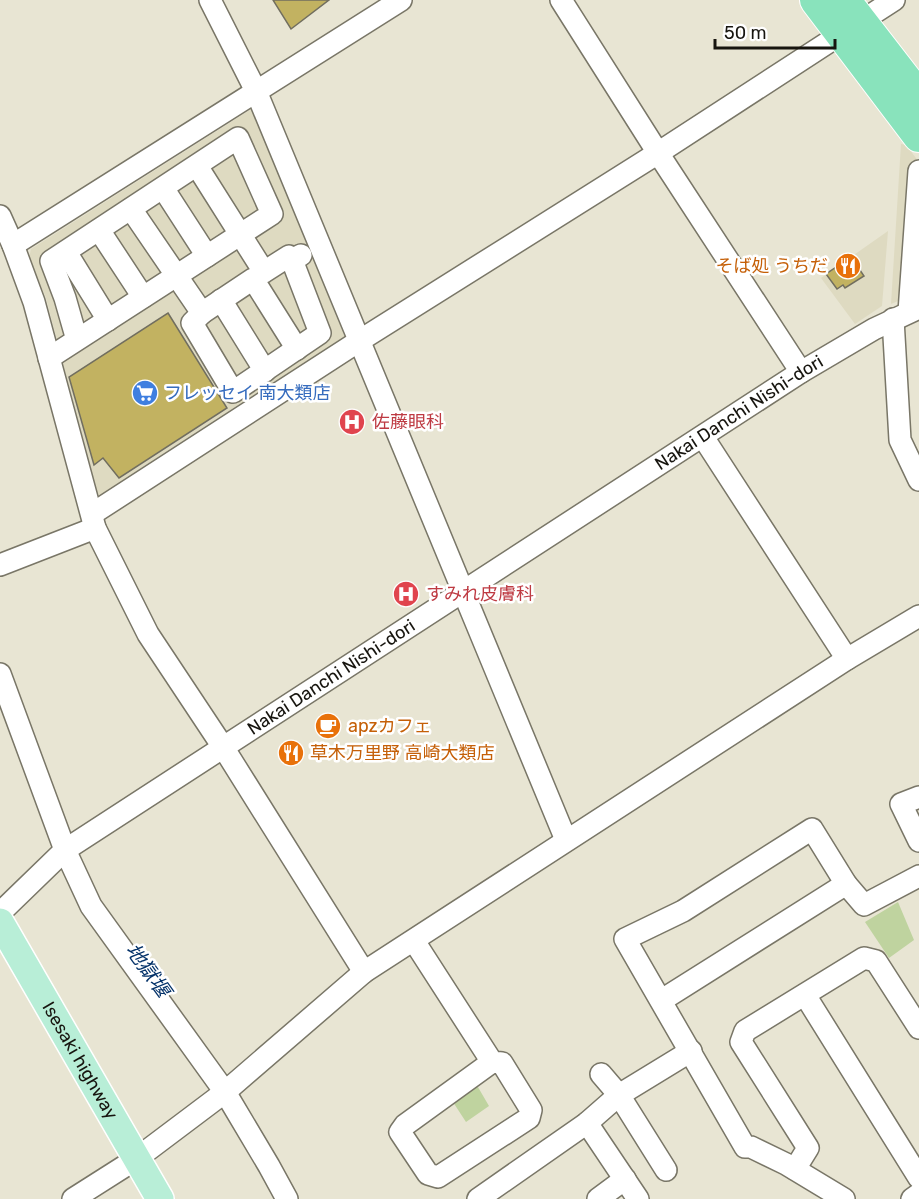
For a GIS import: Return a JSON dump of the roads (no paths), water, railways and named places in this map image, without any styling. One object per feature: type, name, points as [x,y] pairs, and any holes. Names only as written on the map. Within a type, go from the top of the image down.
[{"type":"highway","points":[[816,0],[848,19],[919,97]]},
{"type":"highway","points":[[848,19],[919,136]]},
{"type":"main road","name":"Isesaki highway","points":[[0,922],[160,1199]]},
{"type":"street","points":[[210,0],[256,91],[566,840]]},
{"type":"street","points":[[13,245],[401,0]]},
{"type":"street","points":[[561,0],[801,372]]},
{"type":"street","points":[[0,565],[93,521],[359,340],[658,153],[848,19],[894,0]]},
{"type":"street","points":[[49,358],[77,340],[108,320],[143,297],[240,235],[272,214],[238,138],[51,261],[77,340]]},
{"type":"street","points":[[197,166],[240,235],[297,349]]},
{"type":"street","points":[[917,467],[900,440],[907,313],[916,235],[919,171]]},
{"type":"street","points":[[164,188],[207,256]]},
{"type":"street","points":[[131,209],[202,313]]},
{"type":"street","points":[[0,216],[34,302],[93,521],[148,634],[223,747],[364,972]]},
{"type":"street","points":[[99,230],[143,297]]},
{"type":"street","points":[[292,260],[320,245]]},
{"type":"street","points":[[66,252],[108,320]]},
{"type":"street","points":[[289,256],[320,333],[233,392],[192,323],[202,313],[258,275],[289,256]]},
{"type":"street","points":[[221,300],[265,371]]},
{"type":"street","name":"Nakai Danchi Nishi-dori","points":[[0,913],[65,850],[801,372],[907,313]]},
{"type":"street","points":[[703,437],[847,659]]},
{"type":"street","points":[[73,1199],[136,1159],[225,1092],[364,972],[847,659],[919,616]]},
{"type":"street","points":[[0,674],[65,850],[91,906],[225,1092],[287,1199]]},
{"type":"street","points":[[919,797],[901,804],[919,841]]},
{"type":"street","points":[[844,1199],[795,1169],[751,1147],[745,1147],[625,939],[683,911],[812,829],[846,884],[864,905],[919,876]]},
{"type":"street","points":[[662,1000],[846,884]]},
{"type":"street","points":[[414,941],[492,1062]]},
{"type":"street","points":[[795,1169],[807,1148],[741,1042],[745,1031],[864,958],[876,961],[919,1028]]},
{"type":"street","points":[[805,995],[919,1178]]},
{"type":"street","points":[[478,1199],[587,1123],[619,1095],[691,1051]]},
{"type":"street","points":[[492,1062],[502,1063],[531,1110],[529,1118],[438,1177],[428,1174],[400,1132],[405,1125],[492,1062]]},
{"type":"street","points":[[601,1074],[619,1095],[666,1170]]},
{"type":"street","points":[[587,1123],[638,1199]]},
{"type":"street","points":[[598,1199],[625,1179]]},
{"type":"street","points":[[912,1199],[919,1194]]},
{"type":"place","name":"そば処 うちだ","points":[[848,266]]},
{"type":"place","name":"フレッセイ 南大類店","points":[[145,393]]},
{"type":"place","name":"佐藤眼科","points":[[352,422]]},
{"type":"place","name":"すみれ皮膚科","points":[[406,594]]},
{"type":"place","name":"apzカフェ","points":[[328,726]]},
{"type":"place","name":"草木万里野 高崎大類店","points":[[291,753]]},
{"type":"water label","name":"地獄堰","points":[[148,970]]}]
